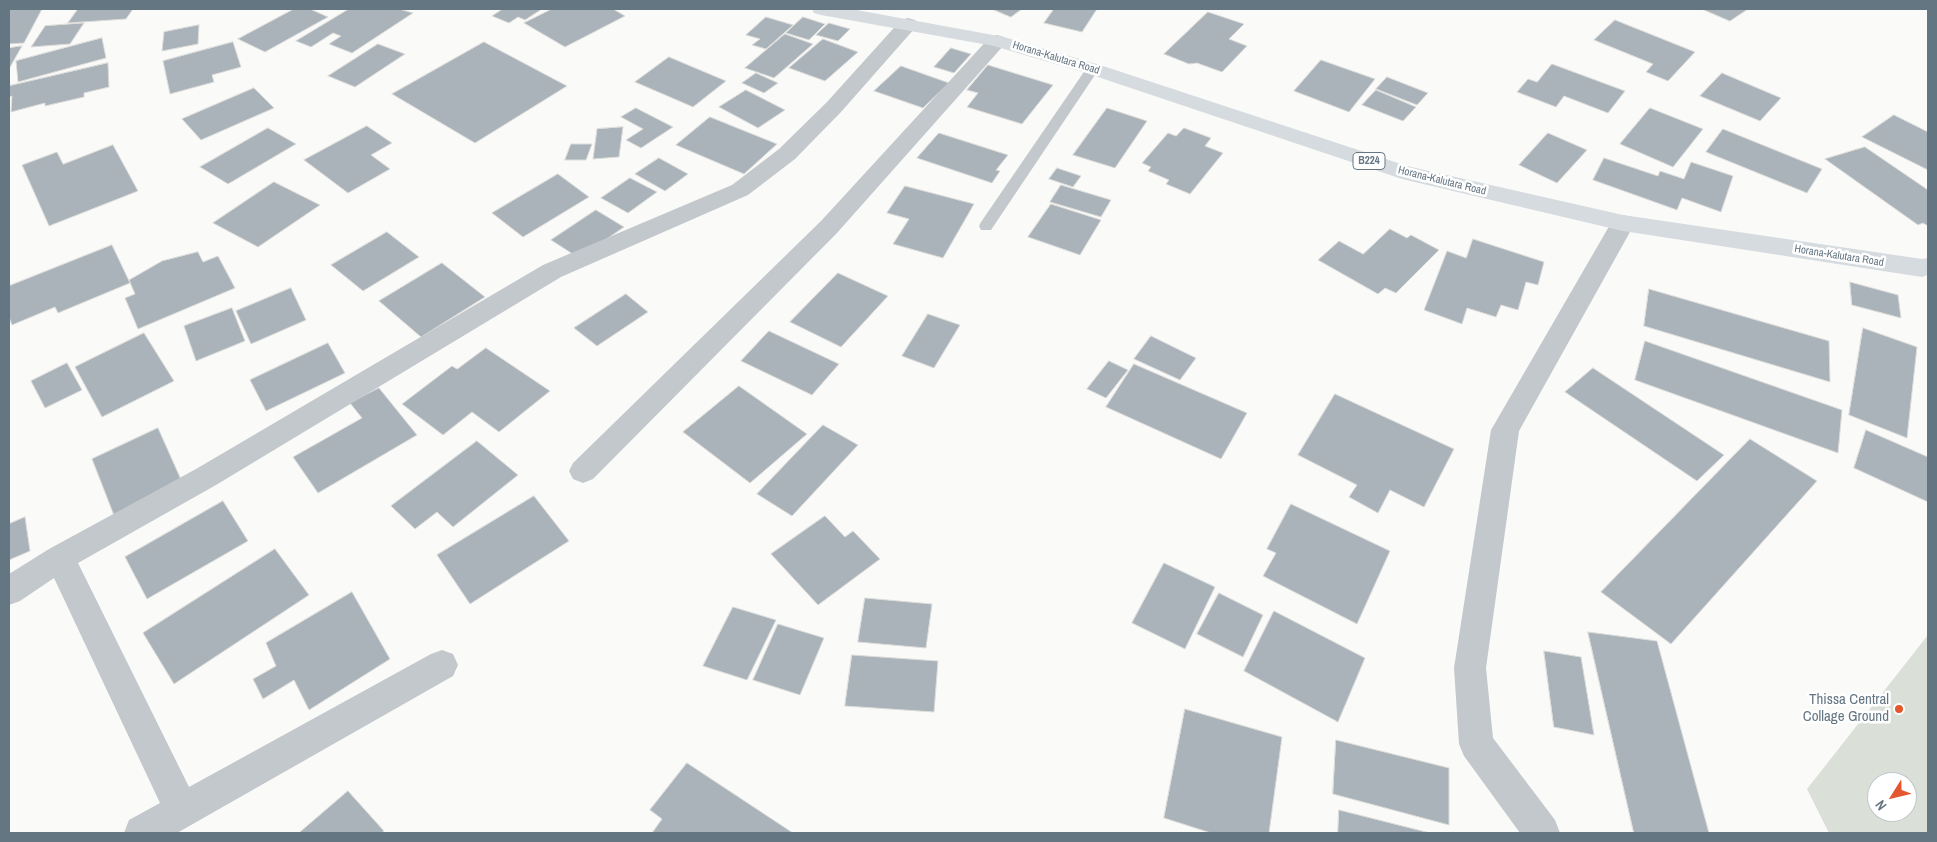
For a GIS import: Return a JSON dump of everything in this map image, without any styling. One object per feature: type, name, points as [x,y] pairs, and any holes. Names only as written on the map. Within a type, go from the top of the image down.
[{"type":"main road","name":"Horana-Kalutara Road","points":[[821,9],[997,40],[1093,69],[1402,172],[1623,223],[1922,268],[1928,267]]},
{"type":"street","points":[[9,591],[60,558],[206,478],[552,272],[740,190],[787,154],[834,107],[908,24]]},
{"type":"street","points":[[583,471],[829,227],[997,40]]},
{"type":"street","points":[[1542,833],[1476,744],[1470,668],[1505,430],[1584,288],[1623,223]]},
{"type":"street","points":[[60,558],[182,810]]},
{"type":"street","points":[[142,833],[442,665]]},
{"type":"lane","points":[[986,226],[1093,69]]},
{"type":"shaded area","name":"Thissa Central Collage Ground","points":[[1928,635],[1928,833],[1829,833],[1807,789]]},
{"type":"building","points":[[9,9],[42,9],[24,43],[9,44]]},
{"type":"building","points":[[78,9],[133,9],[126,19],[68,23]]},
{"type":"building","points":[[294,9],[310,9],[328,17],[265,52],[238,39]]},
{"type":"building","points":[[349,9],[399,9],[413,13],[352,53],[329,44],[341,36],[333,33],[311,47],[296,41]]},
{"type":"building","points":[[497,9],[542,9],[525,20],[518,17],[509,23],[492,16],[501,10]]},
{"type":"building","points":[[552,9],[613,9],[625,16],[565,47],[524,23]]},
{"type":"building","points":[[992,9],[1022,9],[1011,17]]},
{"type":"building","points":[[1054,9],[1097,9],[1082,32],[1044,23]]},
{"type":"building","points":[[1702,9],[1748,9],[1730,21]]},
{"type":"building","points":[[1208,12],[1244,24],[1229,39],[1247,46],[1222,72],[1197,63],[1189,64],[1164,54]]},
{"type":"building","points":[[766,17],[793,25],[766,49],[752,45],[760,39],[746,35]]},
{"type":"building","points":[[803,17],[825,24],[809,40],[786,33]]},
{"type":"building","points":[[1615,20],[1695,52],[1668,81],[1646,72],[1653,64],[1594,40]]},
{"type":"building","points":[[84,23],[70,44],[31,47],[45,26]]},
{"type":"building","points":[[829,23],[850,29],[838,41],[816,35]]},
{"type":"building","points":[[199,25],[198,44],[162,51],[164,32]]},
{"type":"building","points":[[785,34],[813,44],[774,78],[745,68]]},
{"type":"building","points":[[102,38],[106,58],[18,82],[16,61]]},
{"type":"building","points":[[823,39],[858,52],[825,81],[789,68]]},
{"type":"building","points":[[233,42],[241,67],[212,75],[214,82],[170,94],[163,61]]},
{"type":"building","points":[[484,42],[567,86],[475,143],[392,94]]},
{"type":"building","points":[[378,44],[405,54],[355,87],[328,76]]},
{"type":"building","points":[[22,46],[9,69],[9,48]]},
{"type":"building","points":[[951,48],[971,54],[954,73],[934,67]]},
{"type":"building","points":[[669,57],[726,81],[693,107],[635,82]]},
{"type":"building","points":[[1321,60],[1375,79],[1349,112],[1294,91]]},
{"type":"building","points":[[108,63],[109,87],[84,93],[84,97],[45,106],[45,103],[11,112],[12,96],[9,97],[9,86]]},
{"type":"building","points":[[1552,64],[1625,91],[1608,113],[1564,96],[1556,107],[1517,92],[1528,79],[1537,82]]},
{"type":"building","points":[[988,65],[1053,85],[1022,124],[967,107],[978,93],[967,90]]},
{"type":"building","points":[[901,66],[949,83],[923,108],[874,91]]},
{"type":"building","points":[[756,73],[778,83],[764,93],[742,83]]},
{"type":"building","points":[[1722,73],[1781,98],[1760,121],[1700,96]]},
{"type":"building","points":[[1387,77],[1428,93],[1417,105],[1376,89]]},
{"type":"building","points":[[254,88],[274,108],[201,140],[182,119]]},
{"type":"building","points":[[746,90],[785,110],[758,128],[719,107]]},
{"type":"building","points":[[1376,90],[1416,107],[1403,121],[1362,105]]},
{"type":"building","points":[[636,108],[673,127],[641,148],[626,140],[643,129],[621,117]]},
{"type":"building","points":[[1107,108],[1147,121],[1115,168],[1073,155]]},
{"type":"building","points":[[1650,108],[1703,129],[1673,167],[1620,144]]},
{"type":"building","points":[[1894,115],[1928,132],[1928,170],[1862,137]]},
{"type":"building","points":[[710,117],[777,144],[744,174],[676,145]]},
{"type":"building","points":[[367,126],[392,143],[371,155],[390,169],[348,193],[304,160]]},
{"type":"building","points":[[623,127],[619,157],[593,159],[597,129]]},
{"type":"building","points":[[268,128],[296,144],[228,184],[200,167]]},
{"type":"building","points":[[1184,128],[1211,138],[1205,146],[1223,153],[1190,194],[1166,184],[1169,180],[1148,171],[1151,167],[1142,163],[1168,133],[1176,136]]},
{"type":"building","points":[[1723,129],[1822,169],[1807,193],[1706,152]]},
{"type":"building","points":[[939,133],[1008,155],[996,170],[1000,171],[992,183],[917,158]]},
{"type":"building","points":[[1548,133],[1587,150],[1557,183],[1519,165]]},
{"type":"building","points":[[571,144],[592,144],[586,160],[565,160]]},
{"type":"building","points":[[113,145],[138,191],[49,226],[22,165],[57,152],[63,164]]},
{"type":"building","points":[[1865,147],[1928,190],[1928,226],[1923,223],[1918,225],[1825,159]]},
{"type":"building","points":[[659,158],[688,174],[665,191],[635,174]]},
{"type":"building","points":[[1604,158],[1658,176],[1660,171],[1684,179],[1691,162],[1733,176],[1721,212],[1682,198],[1677,210],[1593,180]]},
{"type":"building","points":[[1057,168],[1081,176],[1073,187],[1049,179]]},
{"type":"building","points":[[558,174],[589,197],[523,237],[492,213]]},
{"type":"building","points":[[630,178],[657,192],[628,213],[601,198]]},
{"type":"building","points":[[274,182],[320,205],[258,247],[213,223]]},
{"type":"building","points":[[1061,185],[1111,200],[1101,217],[1050,202]]},
{"type":"building","points":[[905,186],[974,204],[943,258],[893,244],[909,219],[887,213]]},
{"type":"building","points":[[1051,204],[1101,220],[1080,255],[1028,237]]},
{"type":"building","points":[[596,210],[624,227],[579,258],[551,240]]},
{"type":"building","points":[[1390,229],[1407,238],[1411,235],[1439,250],[1396,293],[1385,288],[1378,294],[1318,260],[1339,241],[1363,254]]},
{"type":"building","points":[[387,232],[419,257],[363,291],[331,265]]},
{"type":"building","points":[[1473,239],[1544,262],[1538,285],[1526,282],[1518,310],[1501,305],[1496,317],[1467,308],[1462,324],[1424,310],[1447,251],[1466,258]]},
{"type":"building","points":[[112,245],[130,283],[58,313],[55,307],[12,325],[9,317],[9,286]]},
{"type":"building","points":[[198,252],[203,262],[218,256],[235,288],[138,329],[125,298],[135,294],[129,280],[162,261]]},
{"type":"building","points":[[442,263],[485,297],[421,337],[379,301]]},
{"type":"building","points":[[838,273],[888,296],[841,347],[790,322]]},
{"type":"building","points":[[1850,282],[1898,295],[1901,318],[1852,305]]},
{"type":"building","points":[[291,288],[306,320],[251,344],[236,311]]},
{"type":"building","points":[[1649,289],[1829,341],[1830,382],[1644,326]]},
{"type":"building","points":[[626,294],[648,312],[597,346],[574,328]]},
{"type":"building","points":[[232,308],[245,341],[196,361],[184,326]]},
{"type":"building","points":[[928,314],[960,325],[934,368],[902,356]]},
{"type":"building","points":[[1863,328],[1917,347],[1907,438],[1849,415]]},
{"type":"building","points":[[769,331],[839,364],[812,395],[741,361]]},
{"type":"building","points":[[144,333],[174,381],[102,417],[75,367]]},
{"type":"building","points":[[1151,336],[1196,358],[1180,380],[1134,359]]},
{"type":"building","points":[[1645,341],[1842,410],[1838,453],[1635,380]]},
{"type":"building","points":[[328,343],[345,373],[266,411],[250,380]]},
{"type":"building","points":[[486,348],[550,391],[499,432],[472,412],[443,435],[402,404],[452,366],[457,369]]},
{"type":"building","points":[[1109,361],[1128,370],[1106,398],[1087,389]]},
{"type":"building","points":[[67,363],[82,390],[45,408],[31,381]]},
{"type":"building","points":[[1134,364],[1247,413],[1221,459],[1106,407]]},
{"type":"building","points":[[1593,368],[1724,455],[1697,481],[1565,392]]},
{"type":"building","points":[[739,386],[807,434],[750,483],[683,432]]},
{"type":"building","points":[[379,388],[417,435],[318,493],[293,457],[362,418],[350,403]]},
{"type":"building","points":[[1335,394],[1454,449],[1424,507],[1390,490],[1378,513],[1349,497],[1357,485],[1298,455]]},
{"type":"building","points":[[823,425],[858,445],[792,516],[757,494]]},
{"type":"building","points":[[158,428],[183,484],[115,518],[92,459]]},
{"type":"building","points":[[1866,430],[1928,457],[1928,502],[1854,468]]},
{"type":"building","points":[[1750,439],[1817,481],[1671,644],[1601,592]]},
{"type":"building","points":[[477,441],[518,475],[453,527],[437,512],[415,529],[391,506]]},
{"type":"building","points":[[534,496],[569,541],[470,604],[437,555]]},
{"type":"building","points":[[223,501],[248,541],[147,599],[125,557]]},
{"type":"building","points":[[1291,504],[1390,551],[1357,624],[1263,576],[1276,553],[1267,549]]},
{"type":"building","points":[[825,516],[845,537],[853,531],[880,559],[818,605],[771,554]]},
{"type":"building","points":[[25,517],[30,551],[9,560],[9,524]]},
{"type":"building","points":[[275,549],[309,595],[174,684],[143,633]]},
{"type":"building","points":[[1164,563],[1215,587],[1185,649],[1132,623]]},
{"type":"building","points":[[352,592],[390,659],[309,710],[294,680],[263,699],[253,679],[276,666],[266,643]]},
{"type":"building","points":[[1219,593],[1263,615],[1243,657],[1197,634]]},
{"type":"building","points":[[865,598],[932,604],[926,648],[858,642]]},
{"type":"building","points":[[733,607],[776,620],[747,680],[703,666]]},
{"type":"building","points":[[1274,611],[1365,658],[1338,722],[1244,671]]},
{"type":"building","points":[[778,624],[824,638],[800,695],[753,680]]},
{"type":"building","points":[[1588,632],[1657,641],[1709,833],[1634,833]]},
{"type":"building","points":[[1544,651],[1581,657],[1594,735],[1554,727]]},
{"type":"building","points":[[852,655],[938,661],[934,712],[845,706]]},
{"type":"building","points":[[1185,709],[1282,737],[1269,833],[1211,833],[1164,818]]},
{"type":"building","points":[[1336,740],[1449,768],[1449,825],[1333,794]]},
{"type":"building","points":[[687,763],[793,833],[652,833],[662,819],[650,810]]},
{"type":"building","points":[[348,791],[384,831],[381,833],[299,833]]},
{"type":"building","points":[[1339,810],[1430,833],[1338,833]]},
{"type":"place","name":"Thissa Central Collage Ground","points":[[1899,709]]}]
